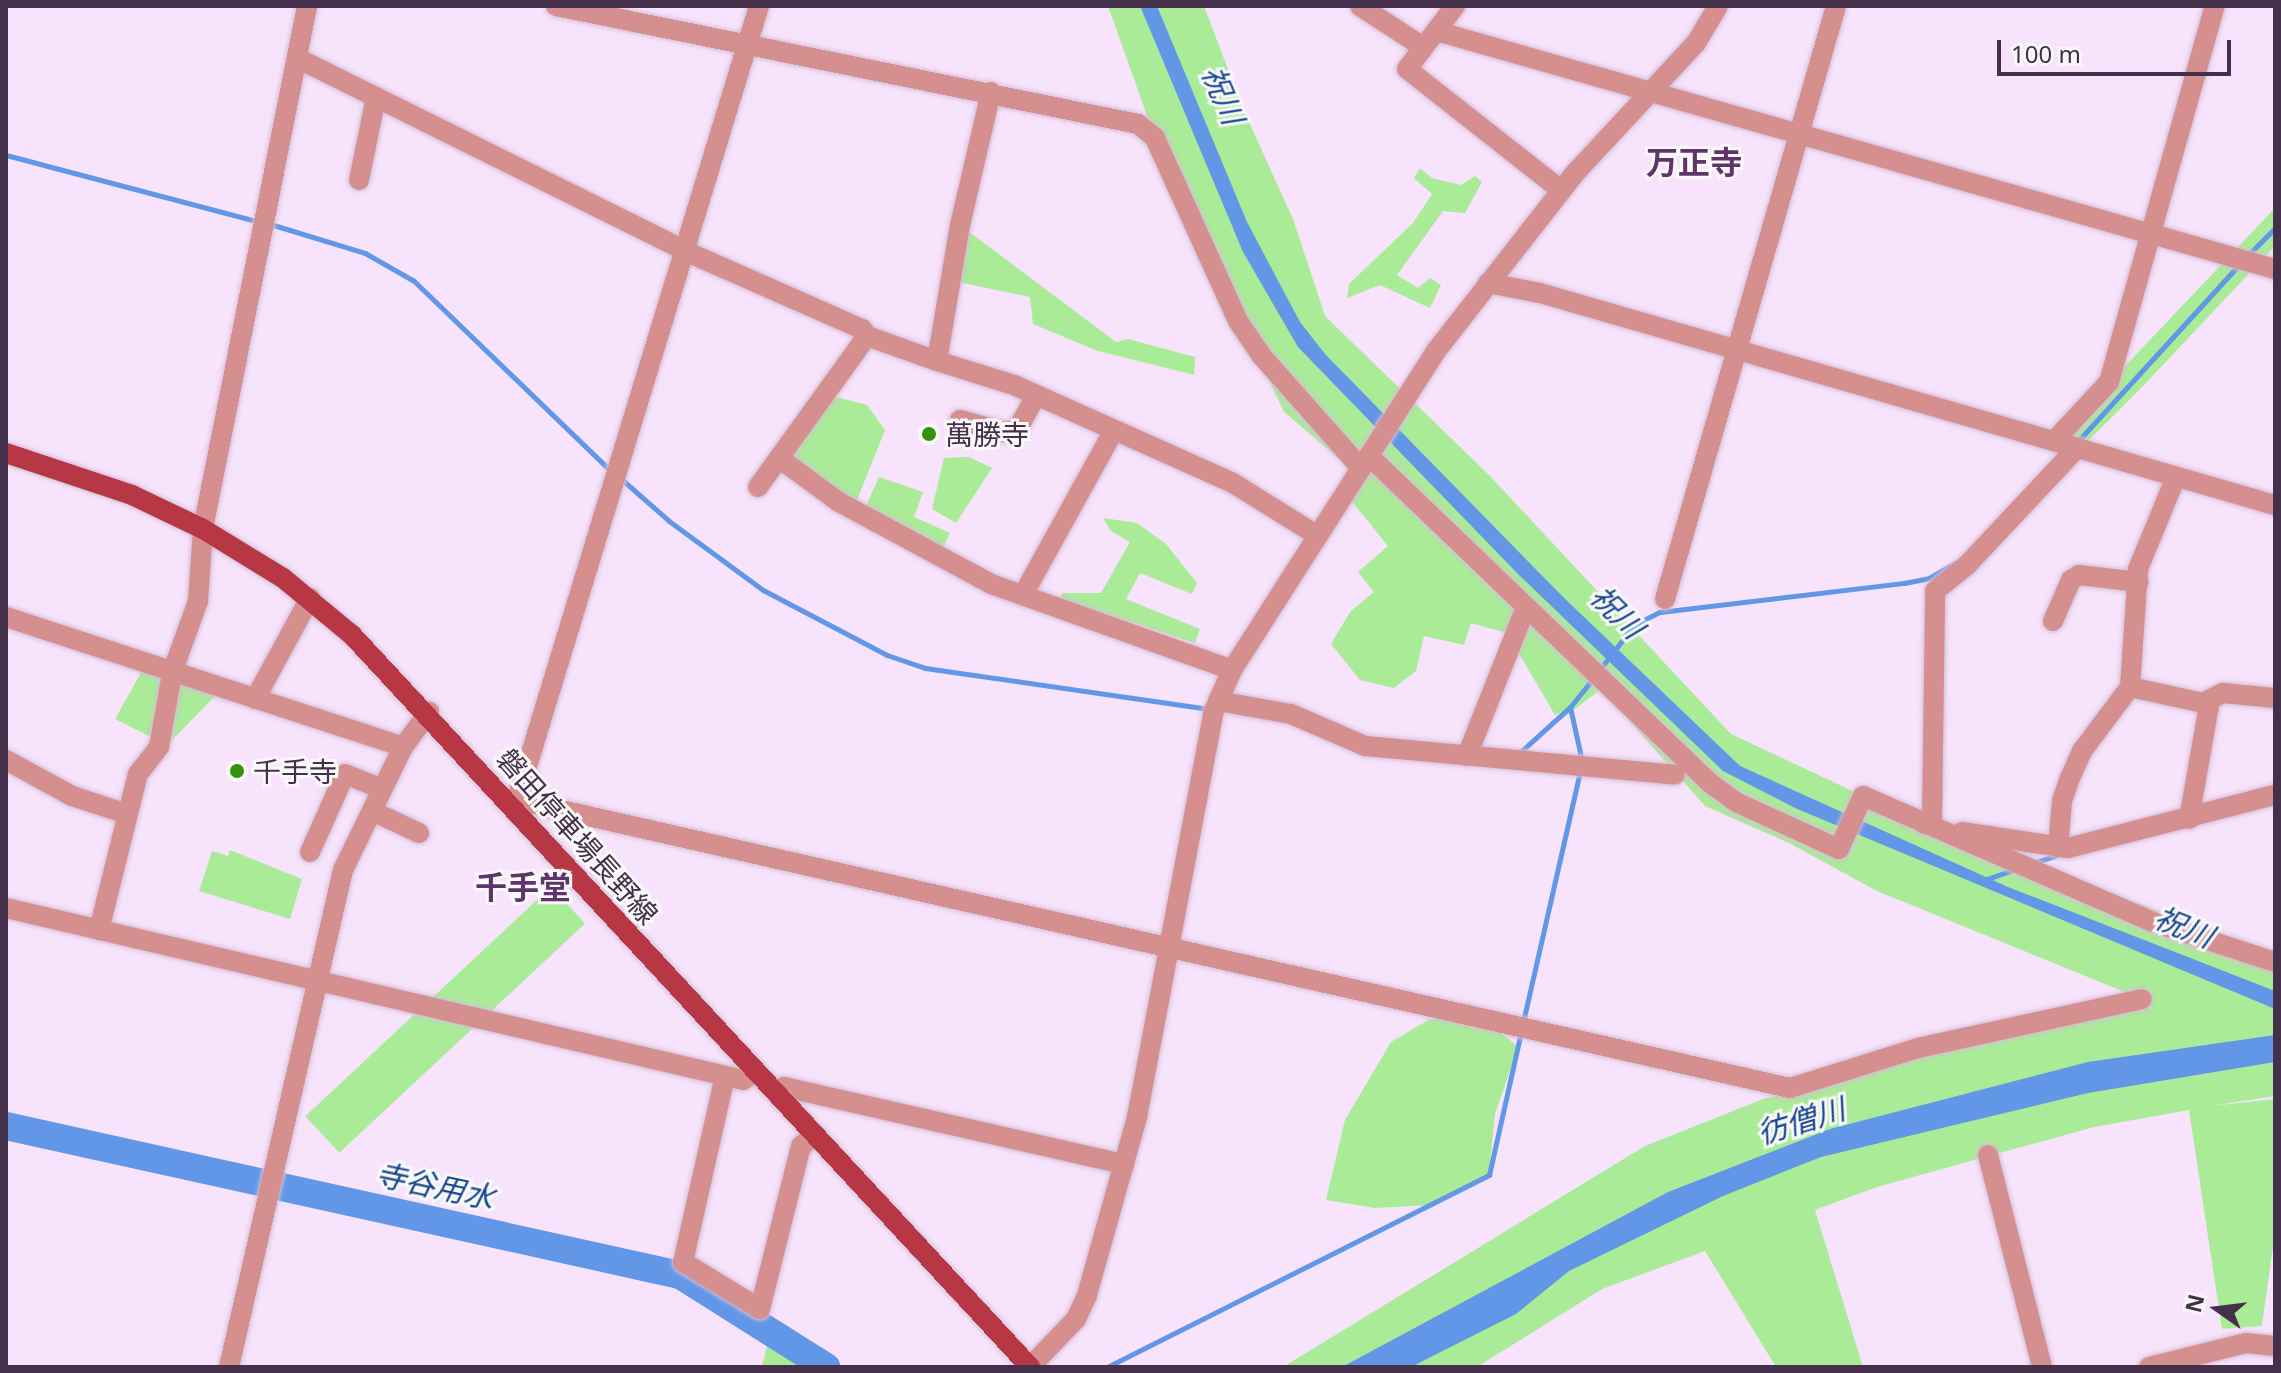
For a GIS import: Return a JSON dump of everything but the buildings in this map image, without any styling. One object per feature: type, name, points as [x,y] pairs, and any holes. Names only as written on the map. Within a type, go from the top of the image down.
[{"type":"main road","name":"磐田停車場長野線","points":[[6,453],[132,495],[203,529],[310,598],[429,712],[1030,1367]]},
{"type":"street","points":[[99,930],[138,774],[159,747],[172,673],[198,601],[203,529],[307,6]]},
{"type":"street","points":[[556,6],[1126,119],[1155,138],[1238,321],[1261,355],[1710,783],[1738,803],[1839,849],[1863,796],[2153,922],[2275,962]]},
{"type":"street","points":[[759,6],[516,805],[1790,1088],[1918,1048],[2142,999]]},
{"type":"street","points":[[1360,6],[1430,39],[1652,90],[2275,269]]},
{"type":"street","points":[[1455,6],[1407,69],[1561,190]]},
{"type":"street","points":[[1030,1367],[1076,1319],[1087,1295],[1124,1164],[1170,950],[1218,701],[1232,670],[1403,403],[1488,283],[1561,190],[1696,43],[1718,6]]},
{"type":"street","points":[[1665,599],[1836,6]]},
{"type":"street","points":[[2054,441],[2109,382],[2215,6]]},
{"type":"street","points":[[297,58],[685,251],[862,329],[867,336],[1036,396],[1233,483],[1318,536]]},
{"type":"street","points":[[937,361],[960,225],[991,92]]},
{"type":"street","points":[[359,180],[376,97]]},
{"type":"street","points":[[1488,283],[1737,350],[2275,505]]},
{"type":"street","points":[[758,487],[867,336]]},
{"type":"street","points":[[960,420],[1005,432],[1017,430],[1036,396]]},
{"type":"street","points":[[1023,595],[1113,432]]},
{"type":"street","points":[[1927,826],[1932,819],[1935,591],[1967,565],[2077,448]]},
{"type":"street","points":[[779,458],[839,502],[977,576],[1232,670]]},
{"type":"street","points":[[2058,847],[2062,801],[2082,751],[2130,687],[2139,582],[2147,539],[2176,477]]},
{"type":"street","points":[[2053,621],[2071,580],[2079,575],[2139,582]]},
{"type":"street","points":[[255,699],[310,598]]},
{"type":"street","points":[[1467,756],[1526,607]]},
{"type":"street","points":[[6,617],[403,747]]},
{"type":"street","points":[[2130,687],[2203,703],[2223,693],[2275,698]]},
{"type":"street","points":[[2189,819],[2210,700]]},
{"type":"street","points":[[1218,701],[1291,714],[1365,746],[1675,775]]},
{"type":"street","points":[[229,1367],[343,870],[403,747],[429,712]]},
{"type":"street","points":[[6,760],[72,796],[127,814]]},
{"type":"street","points":[[310,852],[345,774],[382,789]]},
{"type":"street","points":[[1927,826],[2058,847],[2095,844],[2275,795]]},
{"type":"street","points":[[372,811],[419,833]]},
{"type":"street","points":[[6,908],[743,1080],[756,1071]]},
{"type":"street","points":[[725,1076],[683,1262],[760,1309],[801,1146],[815,1135]]},
{"type":"street","points":[[777,1094],[784,1087],[1124,1164]]},
{"type":"street","points":[[1988,1155],[2042,1367]]},
{"type":"street","points":[[2149,1367],[2246,1343],[2275,1346]]},
{"type":"green space","points":[[1108,6],[1204,6],[1243,109],[1293,219],[1325,316],[1489,475],[1731,734],[1876,802],[2275,956],[2275,1096],[2211,1106],[2275,1099],[2275,1232],[2262,1326],[2222,1329],[2189,1110],[2094,1127],[1877,1187],[1815,1210],[1863,1367],[1776,1367],[1705,1251],[1602,1289],[1477,1367],[1283,1367],[1645,1146],[1763,1099],[2142,999],[1877,891],[1789,843],[1705,806],[1601,689],[1557,723],[1569,709],[1555,715],[1507,633],[1471,623],[1464,645],[1424,636],[1416,671],[1394,688],[1360,680],[1331,644],[1350,612],[1374,592],[1358,572],[1388,546],[1349,498],[1357,474],[1284,412],[1155,138]]},
{"type":"green space","points":[[1420,168],[1432,178],[1461,185],[1475,176],[1482,182],[1465,213],[1443,211],[1397,275],[1418,288],[1430,278],[1441,285],[1430,308],[1380,285],[1347,298],[1349,284],[1413,223],[1432,194],[1414,178]]},
{"type":"green space","points":[[2275,208],[2275,246],[2144,385],[2080,449],[2054,441]]},
{"type":"green space","points":[[960,225],[1116,342],[1128,339],[1195,357],[1194,375],[1098,351],[1033,324],[1030,297],[953,281]]},
{"type":"green space","points":[[825,394],[867,405],[885,430],[853,510],[779,458]]},
{"type":"green space","points":[[969,457],[992,468],[956,523],[932,509],[944,458]]},
{"type":"green space","points":[[879,477],[923,492],[914,517],[950,533],[939,556],[862,514]]},
{"type":"green space","points":[[1103,518],[1137,523],[1166,544],[1197,583],[1192,594],[1140,573],[1126,599],[1200,629],[1195,643],[1060,599],[1062,593],[1101,593],[1130,542],[1111,531]]},
{"type":"green space","points":[[146,664],[222,689],[167,745],[115,719]]},
{"type":"green space","points":[[230,850],[302,879],[290,919],[199,891],[212,851],[228,856]]},
{"type":"green space","points":[[551,887],[585,924],[339,1153],[305,1116]]},
{"type":"green space","points":[[1430,1019],[1487,1021],[1518,1047],[1495,1114],[1489,1175],[1430,1205],[1375,1208],[1326,1200],[1345,1120],[1391,1042]]},
{"type":"green space","points":[[768,1341],[812,1367],[762,1367]]},
{"type":"water","points":[[1140,6],[1157,6],[1247,222],[1300,322],[1325,354],[1562,596],[1740,766],[2008,887],[2275,991],[2275,1009],[1795,808],[1723,771],[1518,574],[1298,347],[1243,252]]},
{"type":"water","points":[[2275,1035],[2275,1062],[2088,1093],[1821,1157],[1723,1196],[1569,1271],[1516,1314],[1411,1367],[1342,1367],[1668,1192],[1830,1129],[2088,1062]]},
{"type":"waterway","points":[[6,155],[260,222]]},
{"type":"waterway","points":[[270,224],[365,253],[414,281],[611,471]]},
{"type":"waterway","points":[[2248,255],[2275,228]]},
{"type":"waterway","points":[[2078,441],[2238,266]]},
{"type":"waterway","points":[[619,477],[669,521],[763,590],[887,655],[925,668],[1209,709]]},
{"type":"waterway","name":"祝川","points":[[1600,669],[1634,625],[1660,612],[1904,583],[1929,578],[1955,563]]},
{"type":"waterway","points":[[1517,755],[1570,707],[1594,677]]},
{"type":"waterway","points":[[1570,707],[1582,761]]},
{"type":"waterway","points":[[1523,1022],[1580,771]]},
{"type":"waterway","points":[[2033,863],[2058,855]]},
{"type":"waterway","points":[[1984,880],[2016,869]]},
{"type":"waterway","points":[[1107,1367],[1489,1175],[1521,1032]]},
{"type":"waterway","name":"寺谷用水","points":[[6,1126],[680,1275],[826,1367]]},
{"type":"place","name":"萬勝寺","points":[[929,434]]},
{"type":"place","name":"千手寺","points":[[237,771]]},
{"type":"district","name":"万正寺","points":[[1694,162]]},
{"type":"district","name":"千手堂","points":[[523,887]]},
{"type":"water label","name":"彷僧川","points":[[1801,1121]]}]
